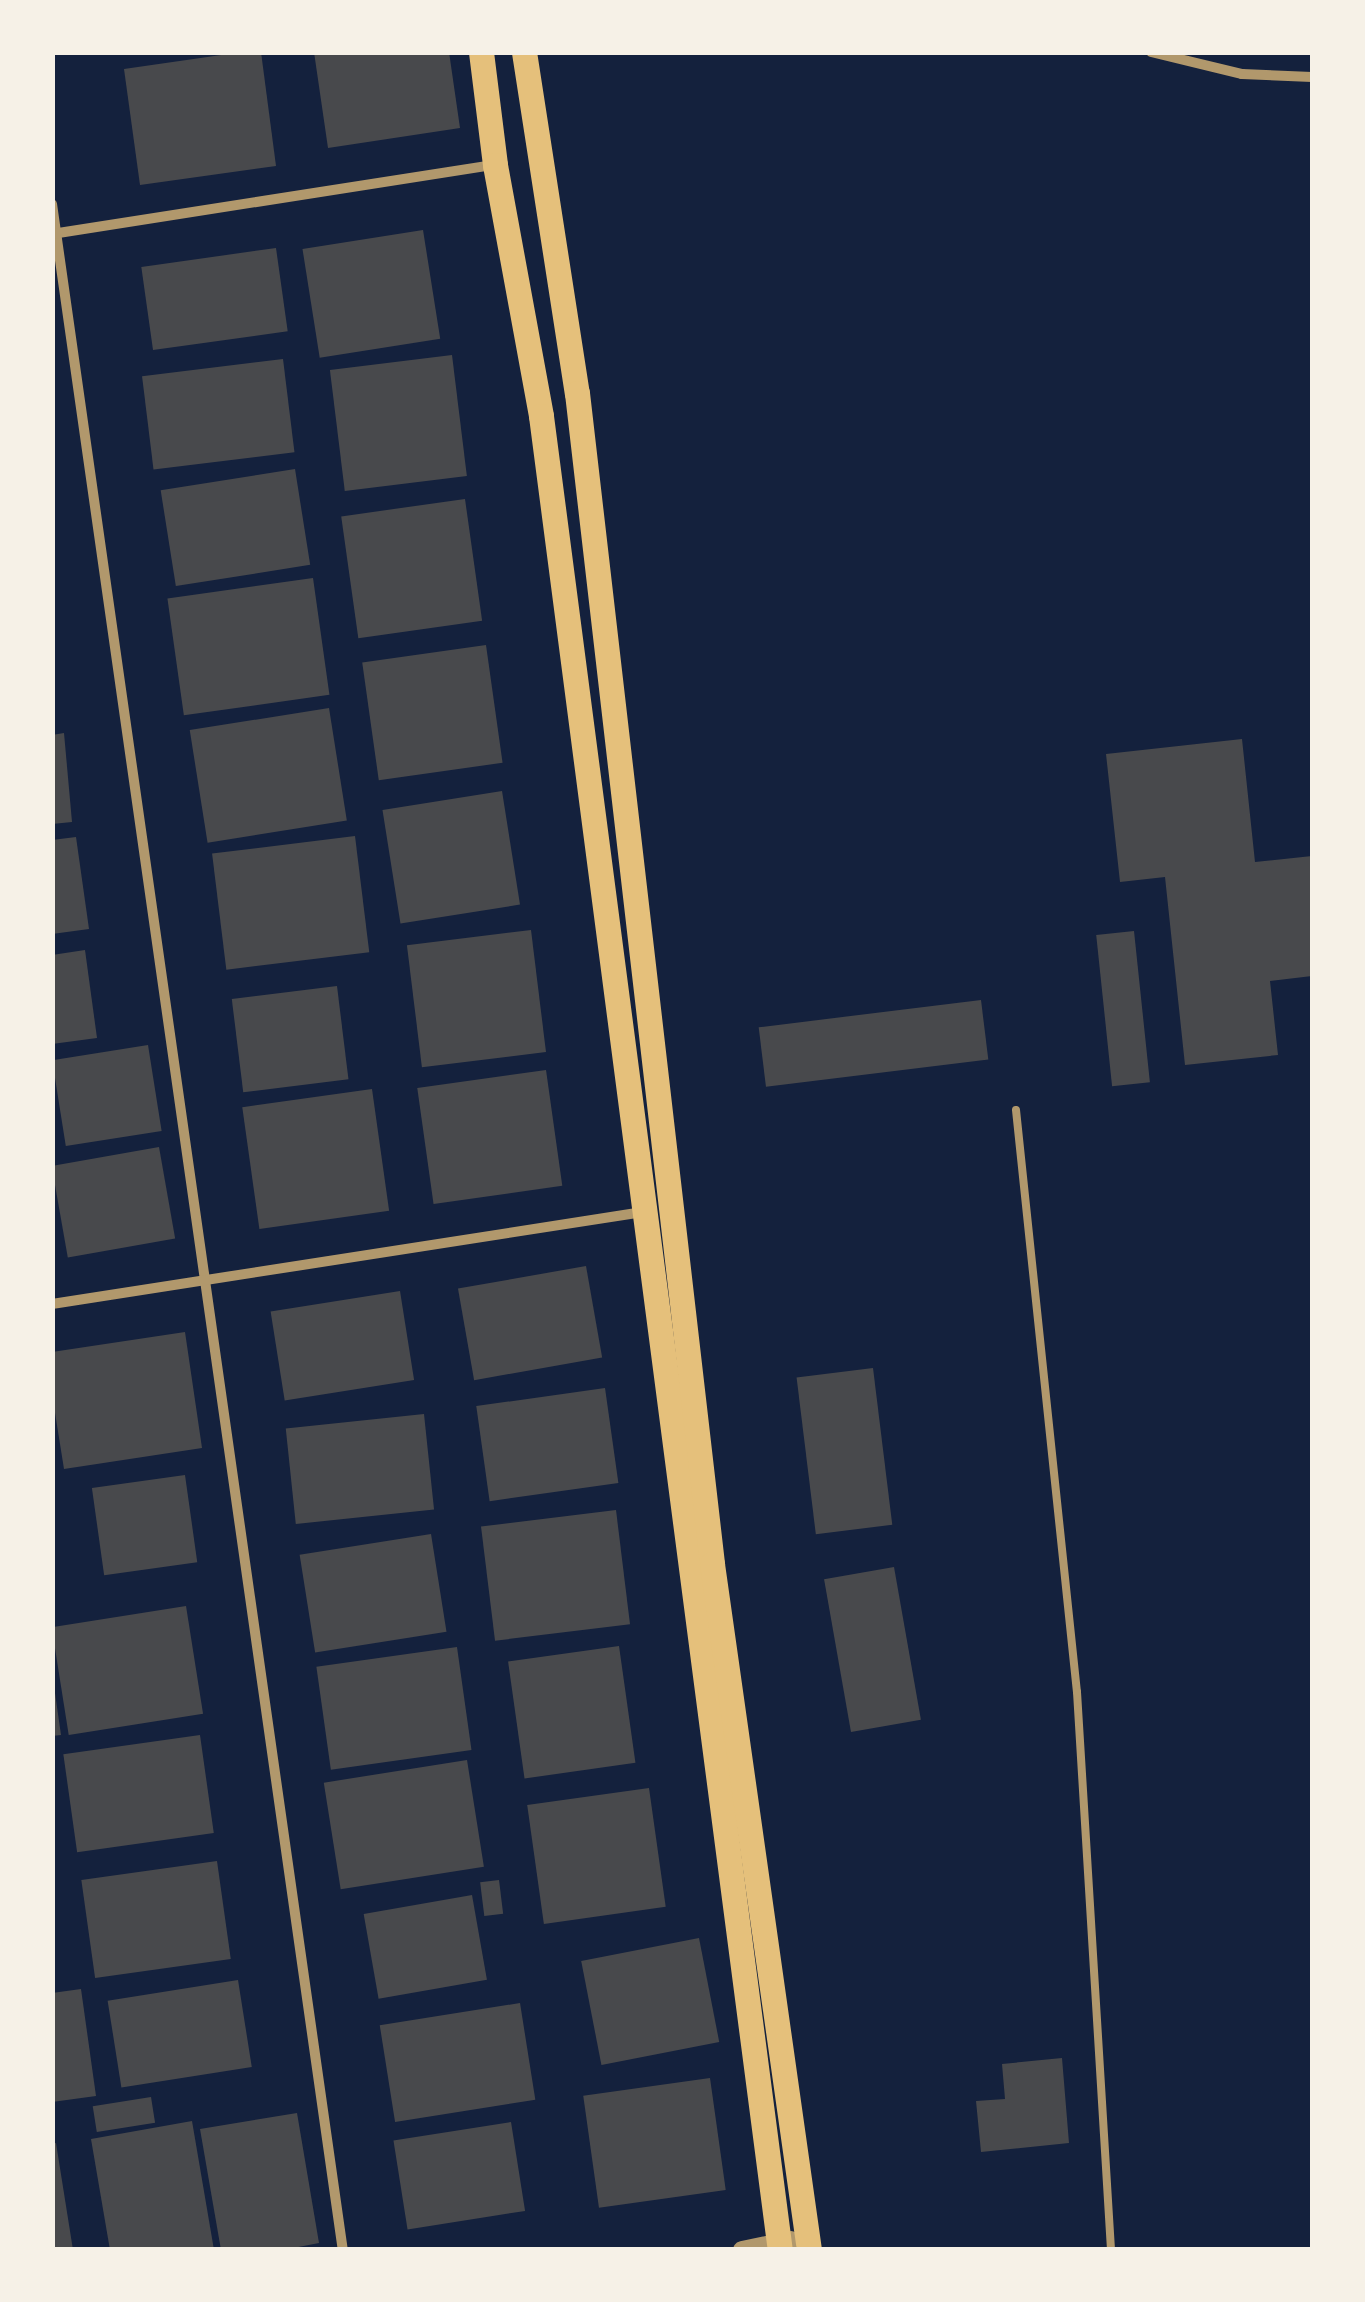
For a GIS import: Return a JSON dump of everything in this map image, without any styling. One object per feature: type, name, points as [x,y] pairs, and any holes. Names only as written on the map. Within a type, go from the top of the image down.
[{"type":"main road","points":[[480,52],[495,165],[541,416],[779,2246]]},
{"type":"main road","points":[[524,52],[577,393],[712,1564],[808,2243]]},
{"type":"street","points":[[1151,52],[1242,74],[1312,76]]},
{"type":"street","points":[[54,234],[495,165]]},
{"type":"street","points":[[52,204],[343,2250]]},
{"type":"street","points":[[52,1304],[644,1212]]},
{"type":"street","points":[[742,2250],[808,2243]]},
{"type":"lane","points":[[1016,1110],[1077,1692],[1111,2250]]},
{"type":"building","points":[[261,52],[276,166],[140,185],[124,69]]},
{"type":"building","points":[[314,52],[449,52],[460,128],[328,148]]},
{"type":"building","points":[[423,230],[440,339],[320,358],[303,249]]},
{"type":"building","points":[[276,248],[288,331],[153,350],[141,267]]},
{"type":"building","points":[[452,355],[467,476],[345,491],[330,370]]},
{"type":"building","points":[[283,359],[294,452],[154,470],[142,376]]},
{"type":"building","points":[[295,469],[310,565],[176,586],[161,490]]},
{"type":"building","points":[[465,499],[482,621],[358,638],[341,516]]},
{"type":"building","points":[[313,578],[329,695],[184,715],[167,598]]},
{"type":"building","points":[[486,645],[503,763],[379,780],[362,662]]},
{"type":"building","points":[[329,708],[347,821],[208,843],[190,730]]},
{"type":"building","points":[[64,733],[72,822],[52,824],[52,735]]},
{"type":"building","points":[[1242,739],[1255,862],[1312,856],[1312,976],[1270,981],[1278,1055],[1185,1065],[1165,877],[1120,882],[1106,754]]},
{"type":"building","points":[[502,791],[520,905],[400,924],[382,810]]},
{"type":"building","points":[[355,836],[369,952],[226,970],[212,854]]},
{"type":"building","points":[[76,837],[89,929],[52,934],[52,840]]},
{"type":"building","points":[[531,930],[546,1052],[422,1067],[407,945]]},
{"type":"building","points":[[1134,931],[1150,1082],[1112,1086],[1096,935]]},
{"type":"building","points":[[85,950],[97,1038],[52,1044],[52,955]]},
{"type":"building","points":[[337,986],[348,1079],[243,1092],[232,999]]},
{"type":"building","points":[[981,1000],[988,1060],[766,1087],[759,1027]]},
{"type":"building","points":[[148,1045],[162,1131],[66,1146],[52,1060]]},
{"type":"building","points":[[546,1070],[562,1186],[434,1204],[417,1088]]},
{"type":"building","points":[[372,1089],[389,1211],[259,1229],[242,1107]]},
{"type":"building","points":[[159,1147],[175,1239],[68,1258],[52,1166]]},
{"type":"building","points":[[586,1266],[602,1358],[474,1380],[458,1289]]},
{"type":"building","points":[[400,1291],[414,1380],[285,1400],[271,1311]]},
{"type":"building","points":[[185,1332],[202,1448],[64,1469],[52,1394],[52,1352]]},
{"type":"building","points":[[873,1368],[892,1525],[816,1534],[797,1377]]},
{"type":"building","points":[[605,1388],[618,1483],[490,1501],[476,1406]]},
{"type":"building","points":[[424,1414],[434,1509],[296,1524],[286,1429]]},
{"type":"building","points":[[185,1475],[197,1562],[104,1575],[92,1488]]},
{"type":"building","points":[[616,1510],[630,1624],[495,1641],[481,1527]]},
{"type":"building","points":[[431,1534],[446,1632],[315,1653],[300,1555]]},
{"type":"building","points":[[894,1567],[921,1720],[851,1732],[824,1579]]},
{"type":"building","points":[[186,1606],[203,1714],[69,1735],[52,1627]]},
{"type":"building","points":[[619,1646],[635,1763],[525,1778],[508,1662]]},
{"type":"building","points":[[457,1647],[471,1750],[331,1770],[316,1667]]},
{"type":"building","points":[[55,1693],[61,1735],[52,1736],[52,1694]]},
{"type":"building","points":[[200,1735],[214,1833],[77,1852],[63,1754]]},
{"type":"building","points":[[467,1760],[484,1867],[341,1889],[324,1783]]},
{"type":"building","points":[[649,1788],[666,1907],[544,1924],[527,1805]]},
{"type":"building","points":[[217,1861],[231,1959],[95,1978],[81,1880]]},
{"type":"building","points":[[499,1880],[503,1914],[484,1916],[480,1882]]},
{"type":"building","points":[[472,1895],[487,1980],[379,1999],[364,1914]]},
{"type":"building","points":[[699,1938],[719,2042],[601,2065],[581,1961]]},
{"type":"building","points":[[238,1980],[252,2067],[121,2088],[108,2001]]},
{"type":"building","points":[[81,1989],[96,2096],[52,2102],[52,1993]]},
{"type":"building","points":[[520,2003],[535,2100],[395,2122],[380,2025]]},
{"type":"building","points":[[1062,2058],[1069,2143],[981,2152],[976,2101],[1005,2099],[1002,2064]]},
{"type":"building","points":[[710,2078],[726,2190],[599,2208],[583,2096]]},
{"type":"building","points":[[151,2097],[155,2123],[97,2132],[93,2106]]},
{"type":"building","points":[[297,2113],[319,2243],[283,2250],[221,2250],[200,2129]]},
{"type":"building","points":[[192,2121],[214,2250],[110,2250],[91,2139]]},
{"type":"building","points":[[511,2122],[525,2211],[408,2230],[393,2141]]},
{"type":"building","points":[[56,2143],[73,2250],[52,2250],[52,2144]]}]
